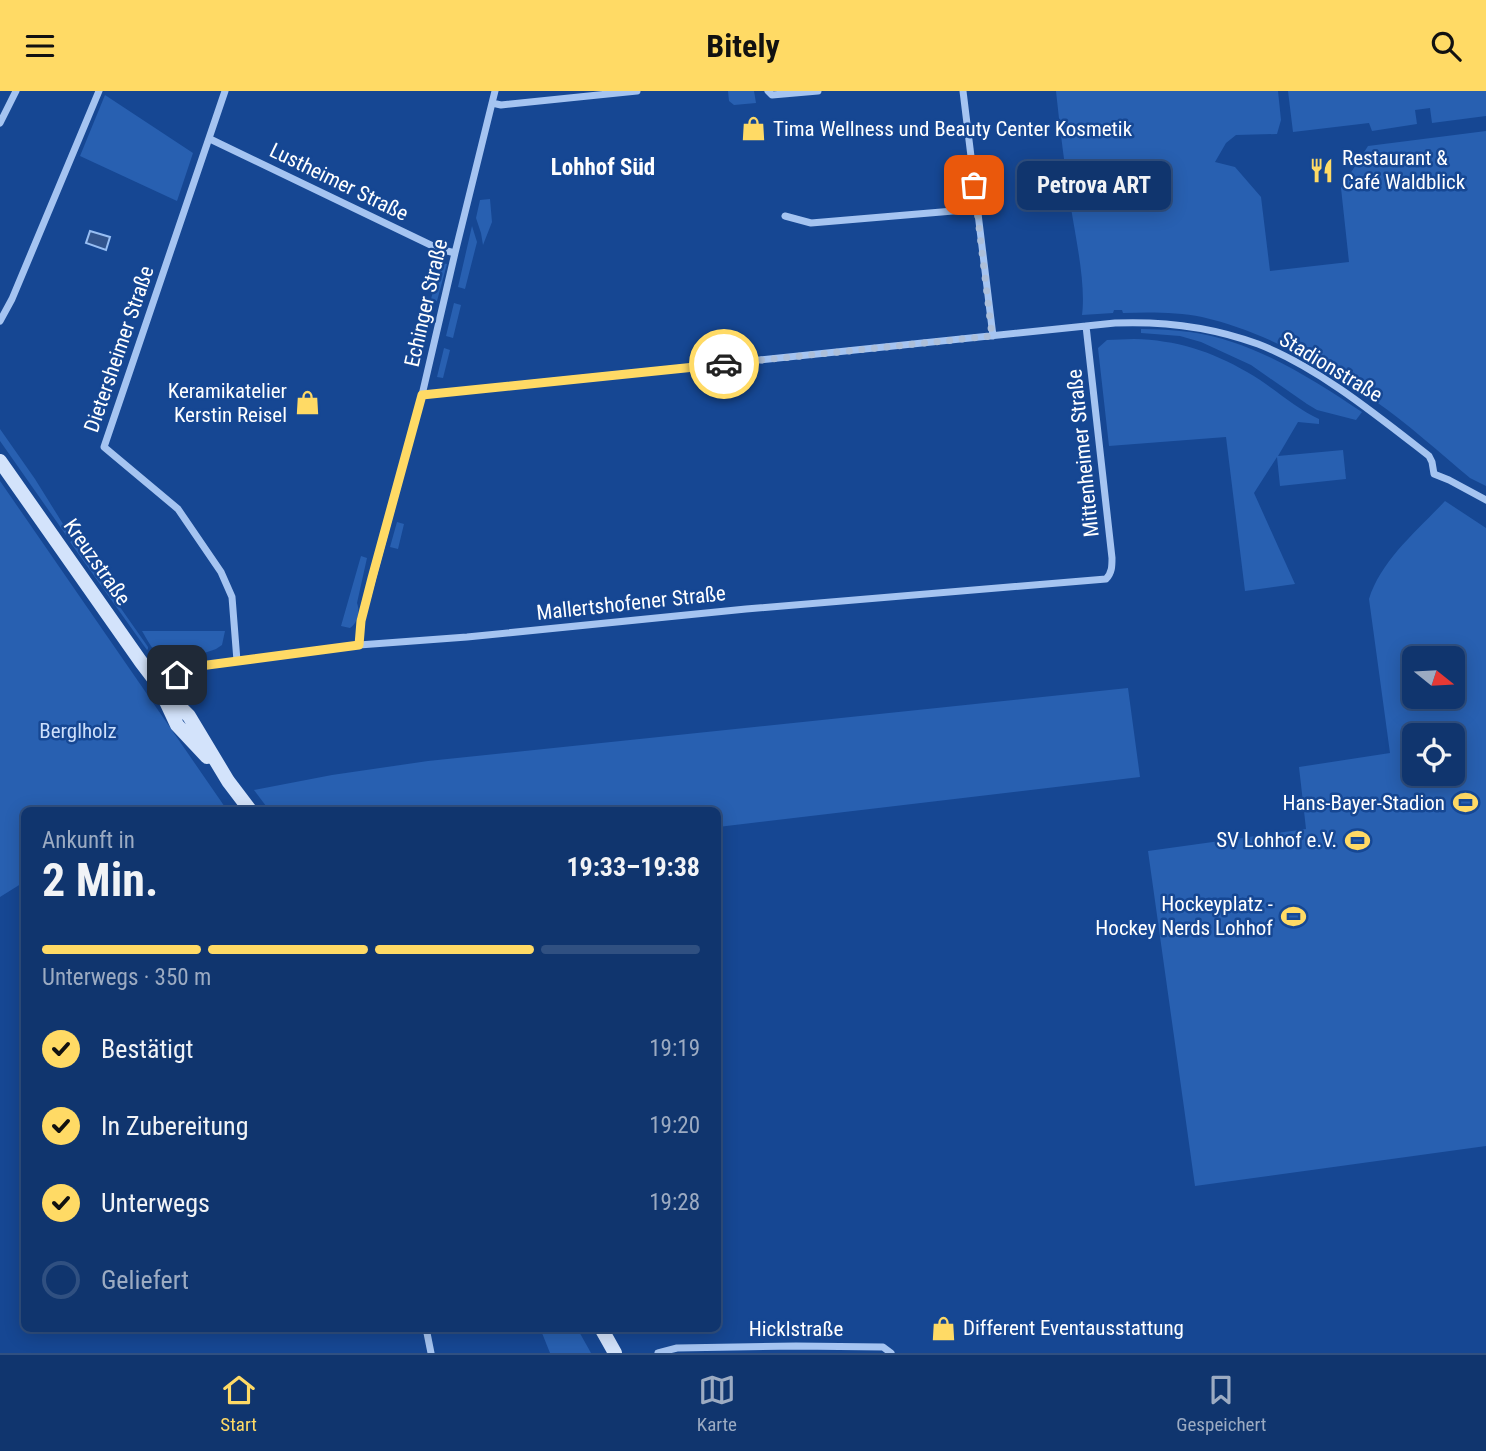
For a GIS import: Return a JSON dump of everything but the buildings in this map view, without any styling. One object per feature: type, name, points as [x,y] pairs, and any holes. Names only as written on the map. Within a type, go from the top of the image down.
[{"type":"main road","name":"Kreuzstraße","points":[[0,461],[160,687],[177,725],[248,807]]},
{"type":"main road","points":[[603,1332],[615,1353]]},
{"type":"street","points":[[0,123],[16,91]]},
{"type":"street","points":[[0,321],[12,299],[99,91]]},
{"type":"street","name":"Dietersheimer Straße","points":[[225,91],[104,447],[178,509],[221,572],[232,597],[237,661]]},
{"type":"street","name":"Echinger Straße","points":[[359,645],[361,621],[422,395],[495,91]]},
{"type":"street","points":[[492,103],[501,105],[637,91]]},
{"type":"street","points":[[768,91],[772,95],[818,91]]},
{"type":"street","points":[[963,91],[992,336]]},
{"type":"street","name":"Lustheimer Straße","points":[[210,139],[439,249],[455,253]]},
{"type":"street","points":[[785,216],[811,223],[977,209]]},
{"type":"street","name":"Stadionstraße","points":[[422,395],[1086,326],[1124,323],[1182,325],[1207,329],[1260,345],[1287,358],[1377,415],[1429,456],[1434,474],[1486,500]]},
{"type":"street","name":"Mittenheimer Straße","points":[[1086,326],[1112,558],[1110,575]]},
{"type":"street","name":"Mallertshofener Straße","points":[[160,687],[184,672],[200,666],[359,645],[756,608],[1101,581],[1110,575]]},
{"type":"street","points":[[427,1332],[431,1353]]},
{"type":"street","name":"Hicklstraße","points":[[658,1353],[677,1348],[796,1346],[883,1347],[891,1353]]},
{"type":"green space","points":[[728,91],[754,91],[756,103],[734,105],[729,101]]},
{"type":"green space","points":[[1056,91],[1278,91],[1281,120],[1277,134],[1236,135],[1226,143],[1215,162],[1235,167],[1261,197],[1270,271],[1349,262],[1341,188],[1368,146],[1486,131],[1486,486],[1470,478],[1399,419],[1355,388],[1314,362],[1270,340],[1225,323],[1192,315],[1123,313],[1122,310],[1114,310],[1113,313],[1082,315],[1082,276]]},
{"type":"green space","points":[[1288,91],[1486,91],[1486,116],[1432,123],[1430,108],[1415,110],[1417,124],[1372,131],[1369,123],[1293,132]]},
{"type":"green space","points":[[105,95],[193,153],[177,201],[80,156]]},
{"type":"green space","points":[[490,199],[492,222],[483,245],[476,218],[480,200]]},
{"type":"green space","points":[[472,226],[477,242],[465,289],[458,287]]},
{"type":"green space","points":[[441,263],[447,264],[437,301],[431,299]]},
{"type":"green space","points":[[454,303],[461,305],[453,338],[446,336]]},
{"type":"green space","points":[[1141,329],[1190,332],[1236,343],[1280,362],[1362,412],[1356,420],[1317,410],[1251,365],[1201,342],[1180,336],[1141,333]]},
{"type":"green space","points":[[1134,339],[1179,344],[1220,358],[1319,419],[1319,424],[1298,422],[1278,456],[1343,450],[1346,479],[1280,486],[1277,457],[1254,493],[1295,584],[1245,591],[1226,437],[1109,446],[1098,348],[1107,340]]},
{"type":"green space","points":[[444,348],[450,350],[443,378],[437,377]]},
{"type":"green space","points":[[0,429],[68,532],[66,535],[0,441]]},
{"type":"green space","name":"Berglholz","points":[[0,481],[225,807],[21,807],[21,884],[0,897]]},
{"type":"green space","name":"SV Lohhof e.V.","points":[[1445,501],[1486,528],[1486,1146],[1195,1186],[1148,851],[1306,829],[1299,767],[1390,753],[1369,599],[1382,571],[1412,534]]},
{"type":"green space","points":[[397,522],[404,524],[398,549],[390,547]]},
{"type":"green space","points":[[73,540],[148,647],[147,650],[70,542]]},
{"type":"green space","points":[[361,556],[367,558],[357,603],[358,617],[350,628],[341,626]]},
{"type":"green space","points":[[142,631],[225,631],[222,645],[216,649],[194,656],[170,659],[158,654]]},
{"type":"green space","points":[[1128,688],[1140,777],[721,827],[721,807],[267,807],[254,790],[428,761]]},
{"type":"green space","points":[[542,1332],[579,1332],[591,1353],[550,1353]]},
{"type":"shaded area","points":[[90,231],[110,237],[106,250],[86,243]]},
{"type":"way so far","points":[[724,364],[992,336],[974,185]]},
{"type":"place","name":"Tima Wellness und Beauty Center Kosmetik","points":[[753,129]]},
{"type":"place","name":"Restaurant & Café Waldblick","points":[[1322,170]]},
{"type":"place","name":"Petrova ART","points":[[974,185]]},
{"type":"place","name":"Keramikatelier Kerstin Reisel","points":[[307,403]]},
{"type":"place","name":"Hans-Bayer-Stadion","points":[[1465,803]]},
{"type":"place","name":"SV Lohhof e.V.","points":[[1357,840]]},
{"type":"place","name":"Hockeyplatz - Hockey Nerds Lohhof","points":[[1293,916]]},
{"type":"place","name":"Different Eventausstattung","points":[[943,1328]]},
{"type":"district","name":"Lohhof Süd","points":[[603,167]]},
{"type":"route","points":[[177,675],[200,666],[359,645],[361,621],[422,395],[724,364]]}]
